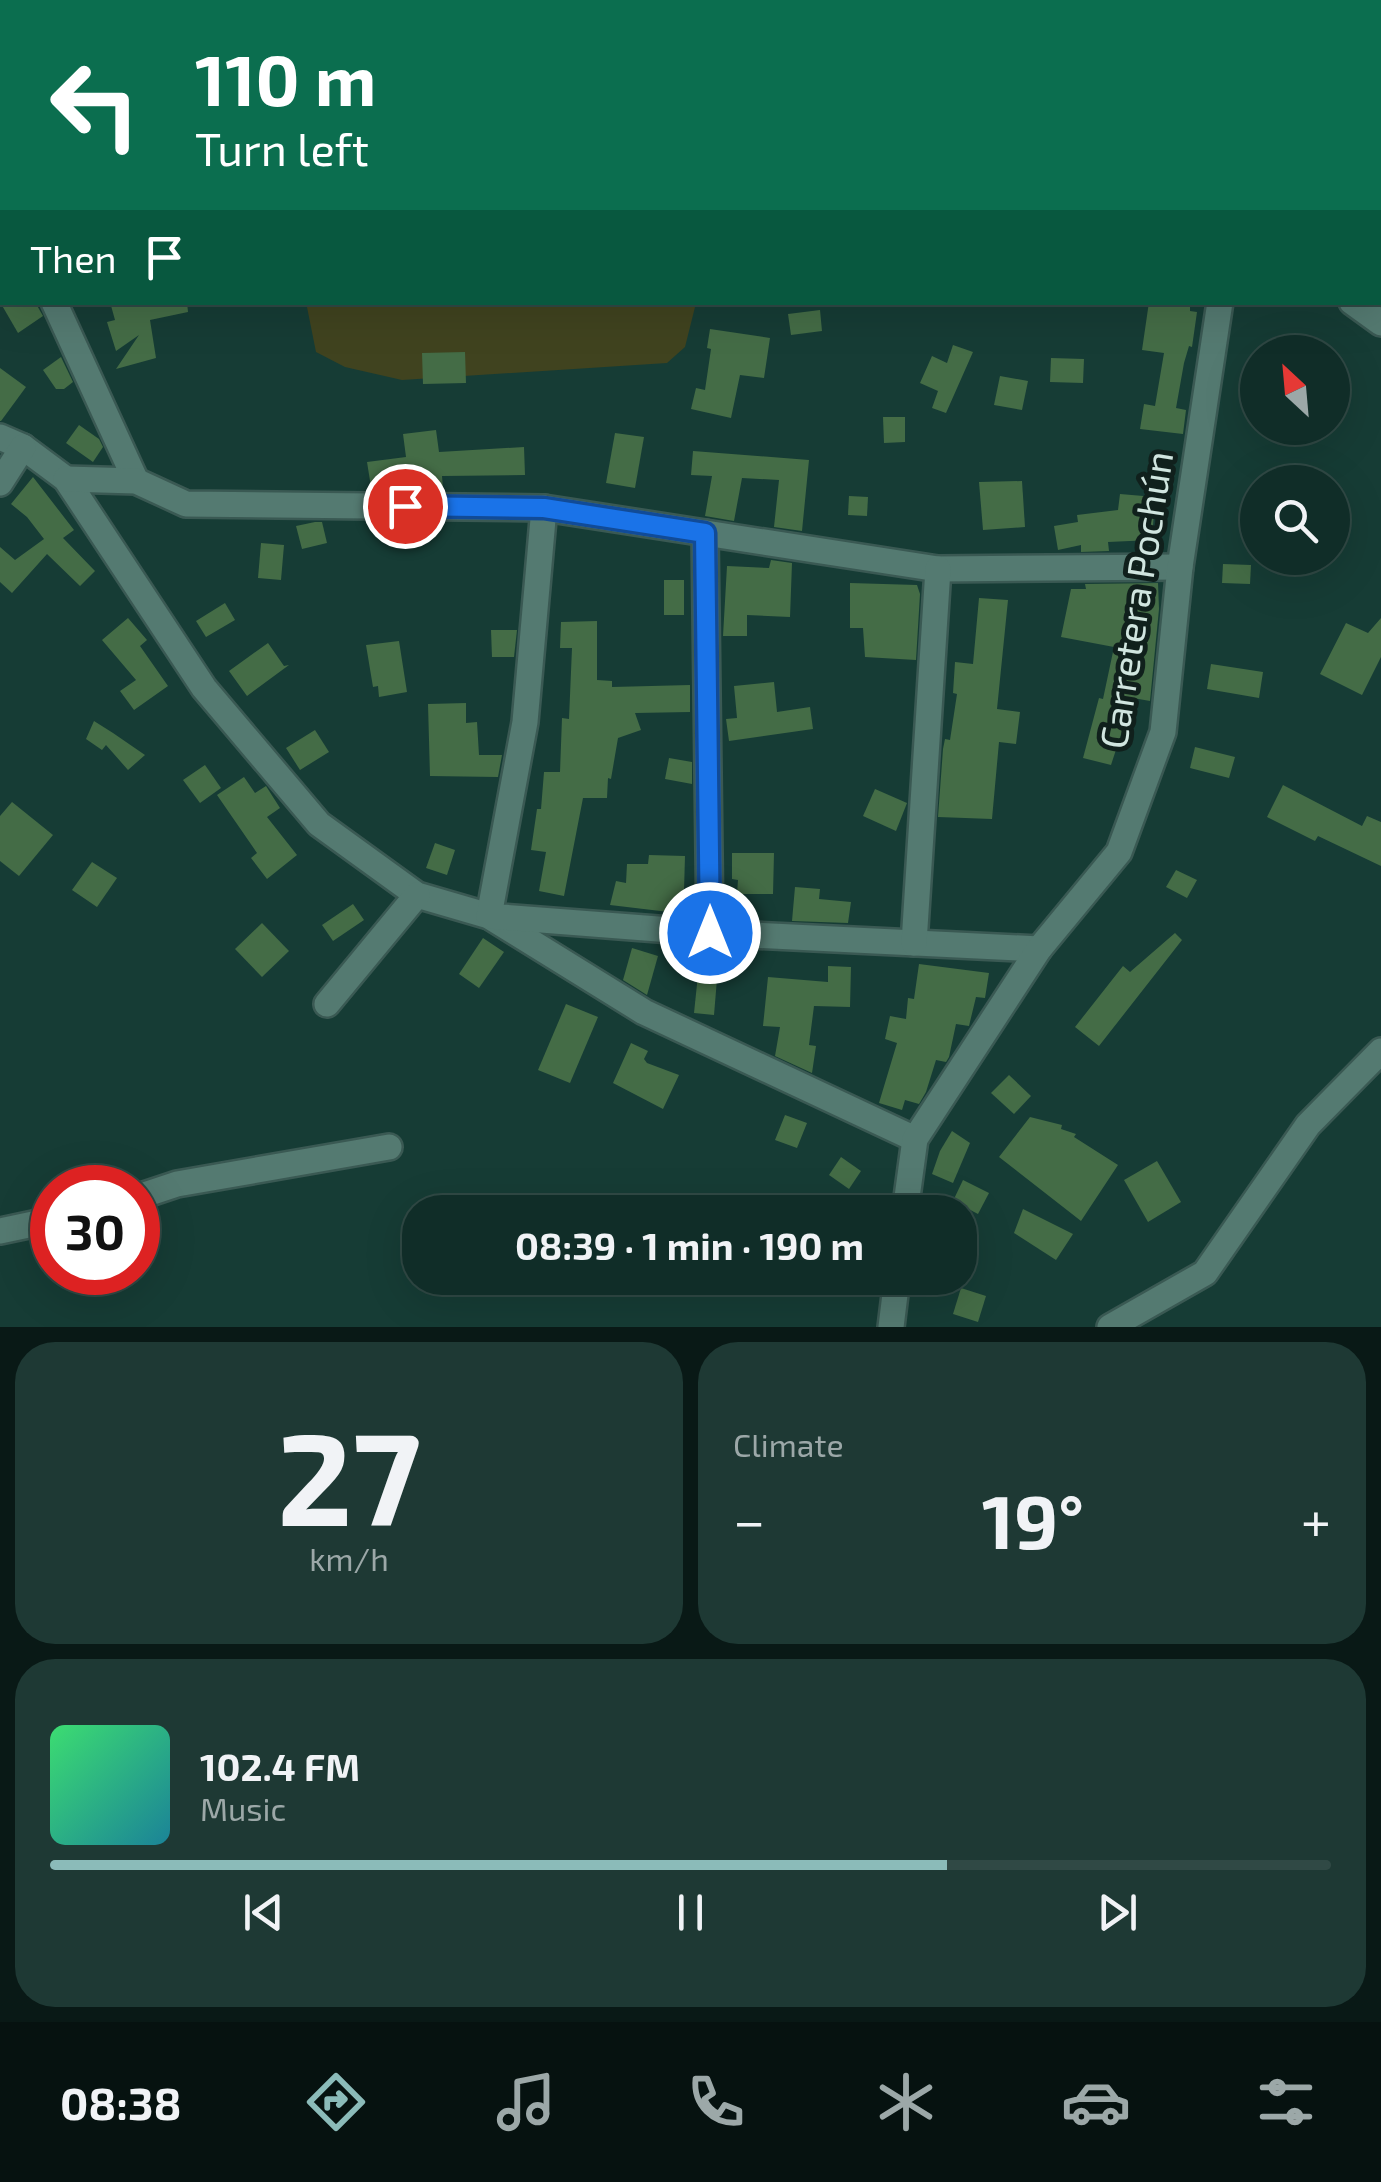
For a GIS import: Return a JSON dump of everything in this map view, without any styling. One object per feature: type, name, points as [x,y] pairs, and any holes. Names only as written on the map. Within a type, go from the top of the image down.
[{"type":"street","points":[[55,305],[136,481]]},
{"type":"street","name":"Carretera Pochún","points":[[915,1139],[1039,949],[1120,852],[1163,732],[1180,567],[1220,305]]},
{"type":"street","points":[[1356,305],[1381,323]]},
{"type":"street","points":[[0,482],[12,442],[66,479],[204,688],[319,824],[418,895],[489,916],[710,933],[1039,949]]},
{"type":"street","points":[[66,479],[136,481],[186,504],[544,508],[938,569],[1180,567]]},
{"type":"street","points":[[489,916],[525,722],[544,508]]},
{"type":"street","points":[[705,533],[710,933]]},
{"type":"street","points":[[914,944],[938,569]]},
{"type":"street","points":[[328,1004],[418,895]]},
{"type":"street","points":[[489,916],[644,1012],[915,1139],[907,1195]]},
{"type":"street","points":[[1110,1327],[1204,1273],[1308,1125],[1381,1051]]},
{"type":"street","points":[[160,1189],[389,1146]]},
{"type":"street","points":[[0,1231],[30,1225]]},
{"type":"street","points":[[891,1327],[895,1295]]},
{"type":"green space","points":[[307,305],[696,305],[685,347],[667,363],[402,380],[345,367],[316,352]]},
{"type":"building","points":[[2,305],[37,305],[43,316],[18,333]]},
{"type":"building","points":[[111,305],[187,305],[188,312],[150,320],[156,358],[116,369],[139,335],[116,351],[107,322],[115,320]]},
{"type":"building","points":[[1149,305],[1190,305],[1190,311],[1197,312],[1176,408],[1186,410],[1183,434],[1140,429],[1144,404],[1155,406],[1164,353],[1142,350]]},
{"type":"building","points":[[820,310],[822,331],[791,335],[788,314]]},
{"type":"building","points":[[710,329],[770,338],[764,378],[740,375],[731,418],[691,409],[696,388],[705,390]]},
{"type":"building","points":[[953,345],[973,352],[946,413],[932,408],[938,391],[920,383],[932,356],[947,363]]},
{"type":"building","points":[[465,352],[466,383],[423,384],[422,353]]},
{"type":"building","points":[[61,357],[73,382],[64,389],[56,389],[43,370]]},
{"type":"building","points":[[1051,358],[1084,359],[1083,383],[1050,382]]},
{"type":"building","points":[[0,368],[26,387],[1,421],[0,421]]},
{"type":"building","points":[[1000,376],[1028,381],[1022,410],[994,405]]},
{"type":"building","points":[[883,417],[905,417],[905,442],[884,443]]},
{"type":"building","points":[[79,425],[99,439],[103,447],[93,462],[66,443]]},
{"type":"building","points":[[436,430],[439,452],[524,447],[525,475],[442,476],[443,488],[427,490],[410,490],[409,481],[371,487],[367,462],[406,457],[403,434]]},
{"type":"building","points":[[615,433],[644,437],[635,488],[606,483]]},
{"type":"building","points":[[693,451],[809,460],[802,531],[774,527],[779,480],[742,478],[734,521],[705,516],[712,476],[691,475]]},
{"type":"building","points":[[33,477],[74,530],[63,538],[95,571],[80,586],[47,554],[12,593],[0,582],[0,547],[15,560],[44,539],[11,504]]},
{"type":"building","points":[[1022,481],[1025,527],[983,530],[979,482]]},
{"type":"building","points":[[1120,494],[1155,497],[1152,540],[1108,542],[1109,551],[1081,552],[1081,545],[1058,550],[1054,526],[1078,522],[1077,515],[1118,510]]},
{"type":"building","points":[[849,496],[868,497],[867,516],[848,515]]},
{"type":"building","points":[[322,522],[327,543],[302,549],[296,526]]},
{"type":"building","points":[[261,543],[284,545],[281,580],[258,578]]},
{"type":"building","points":[[771,560],[792,563],[790,617],[747,615],[747,636],[723,636],[727,566],[769,568]]},
{"type":"building","points":[[1223,564],[1240,565],[1240,575],[1250,575],[1250,584],[1222,583]]},
{"type":"building","points":[[664,580],[684,580],[684,615],[664,615]]},
{"type":"building","points":[[850,583],[917,585],[920,594],[916,660],[865,657],[863,628],[850,628]]},
{"type":"building","points":[[1158,583],[1150,701],[1133,698],[1111,765],[1083,758],[1099,698],[1103,699],[1114,647],[1061,637],[1071,589],[1086,589],[1085,584]]},
{"type":"building","points":[[979,598],[1008,600],[997,709],[1020,712],[1016,744],[999,742],[992,819],[938,817],[943,749],[945,739],[950,740],[957,694],[953,693],[955,662],[973,664]]},
{"type":"building","points":[[225,603],[235,620],[206,637],[196,621]]},
{"type":"building","points":[[128,618],[147,640],[140,646],[168,686],[134,710],[120,691],[136,680],[102,640]]},
{"type":"building","points":[[1381,618],[1381,657],[1362,695],[1320,674],[1346,623],[1368,633]]},
{"type":"building","points":[[597,621],[597,680],[612,681],[612,687],[690,685],[690,712],[635,713],[641,730],[618,738],[607,798],[583,798],[564,896],[539,891],[546,852],[531,850],[537,809],[541,809],[544,772],[560,772],[562,718],[569,719],[572,648],[560,648],[561,622]]},
{"type":"building","points":[[491,630],[517,630],[514,657],[492,657]]},
{"type":"building","points":[[399,641],[407,692],[379,697],[378,686],[373,687],[366,645]]},
{"type":"building","points":[[268,643],[284,666],[289,665],[247,696],[229,671]]},
{"type":"building","points":[[1211,664],[1263,672],[1259,698],[1207,689]]},
{"type":"building","points":[[774,682],[777,712],[810,707],[813,729],[729,741],[726,719],[737,718],[734,686]]},
{"type":"building","points":[[466,703],[466,723],[477,722],[479,755],[502,755],[498,777],[430,776],[428,704]]},
{"type":"building","points":[[94,721],[145,755],[128,770],[106,745],[102,750],[86,739]]},
{"type":"building","points":[[315,730],[329,752],[300,770],[286,748]]},
{"type":"building","points":[[1195,747],[1235,757],[1229,778],[1190,768]]},
{"type":"building","points":[[669,758],[692,762],[692,784],[665,779]]},
{"type":"building","points":[[205,765],[221,788],[200,803],[183,780]]},
{"type":"building","points":[[244,777],[255,793],[266,786],[280,808],[267,817],[297,855],[267,879],[251,858],[257,853],[217,795]]},
{"type":"building","points":[[1283,785],[1362,826],[1367,816],[1381,822],[1381,866],[1318,836],[1315,841],[1267,817]]},
{"type":"building","points":[[875,789],[907,803],[896,831],[863,816]]},
{"type":"building","points":[[12,802],[53,835],[19,876],[0,861],[0,816]]},
{"type":"building","points":[[435,843],[455,850],[447,875],[426,868]]},
{"type":"building","points":[[732,853],[774,853],[773,894],[737,894],[738,880],[732,879]]},
{"type":"building","points":[[649,855],[685,856],[684,891],[693,891],[694,915],[610,905],[616,881],[626,883],[627,864],[648,864]]},
{"type":"building","points":[[92,862],[117,878],[97,907],[72,890]]},
{"type":"building","points":[[1176,870],[1197,880],[1187,898],[1166,887]]},
{"type":"building","points":[[795,887],[820,889],[819,899],[851,902],[848,923],[792,921]]},
{"type":"building","points":[[353,904],[364,920],[333,941],[322,925]]},
{"type":"building","points":[[262,923],[289,951],[262,977],[235,949]]},
{"type":"building","points":[[1175,933],[1182,940],[1099,1046],[1075,1027],[1123,966],[1130,972]]},
{"type":"building","points":[[483,938],[504,952],[479,988],[459,974]]},
{"type":"building","points":[[632,948],[658,956],[647,995],[623,980]]},
{"type":"building","points":[[919,964],[989,973],[985,998],[976,997],[969,1026],[956,1024],[946,1062],[936,1060],[919,1104],[905,1100],[902,1110],[879,1103],[897,1043],[885,1039],[890,1016],[906,1019],[908,998],[914,999]]},
{"type":"building","points":[[699,965],[718,967],[714,1015],[694,1013]]},
{"type":"building","points":[[828,966],[851,967],[850,1007],[814,1006],[809,1045],[816,1046],[812,1073],[775,1056],[780,1027],[763,1026],[768,977],[828,982]]},
{"type":"building","points":[[566,1004],[598,1017],[570,1083],[538,1070]]},
{"type":"building","points":[[631,1043],[648,1051],[644,1059],[647,1063],[679,1075],[663,1109],[613,1083]]},
{"type":"building","points":[[1009,1075],[1031,1096],[1014,1114],[991,1093]]},
{"type":"building","points":[[785,1115],[807,1123],[797,1148],[775,1140]]},
{"type":"building","points":[[1030,1117],[1062,1125],[1061,1129],[1076,1134],[1074,1137],[1118,1165],[1081,1221],[999,1157]]},
{"type":"building","points":[[952,1131],[970,1143],[953,1183],[932,1174]]},
{"type":"building","points":[[841,1157],[861,1171],[849,1189],[829,1175]]},
{"type":"building","points":[[1157,1161],[1181,1202],[1148,1222],[1124,1180]]},
{"type":"building","points":[[963,1180],[989,1193],[978,1214],[977,1195],[956,1195]]},
{"type":"building","points":[[1023,1209],[1073,1234],[1056,1260],[1014,1233]]},
{"type":"building","points":[[959,1295],[986,1296],[978,1322],[953,1314]]},
{"type":"route","points":[[405,506],[544,508],[705,533],[710,933]]}]
